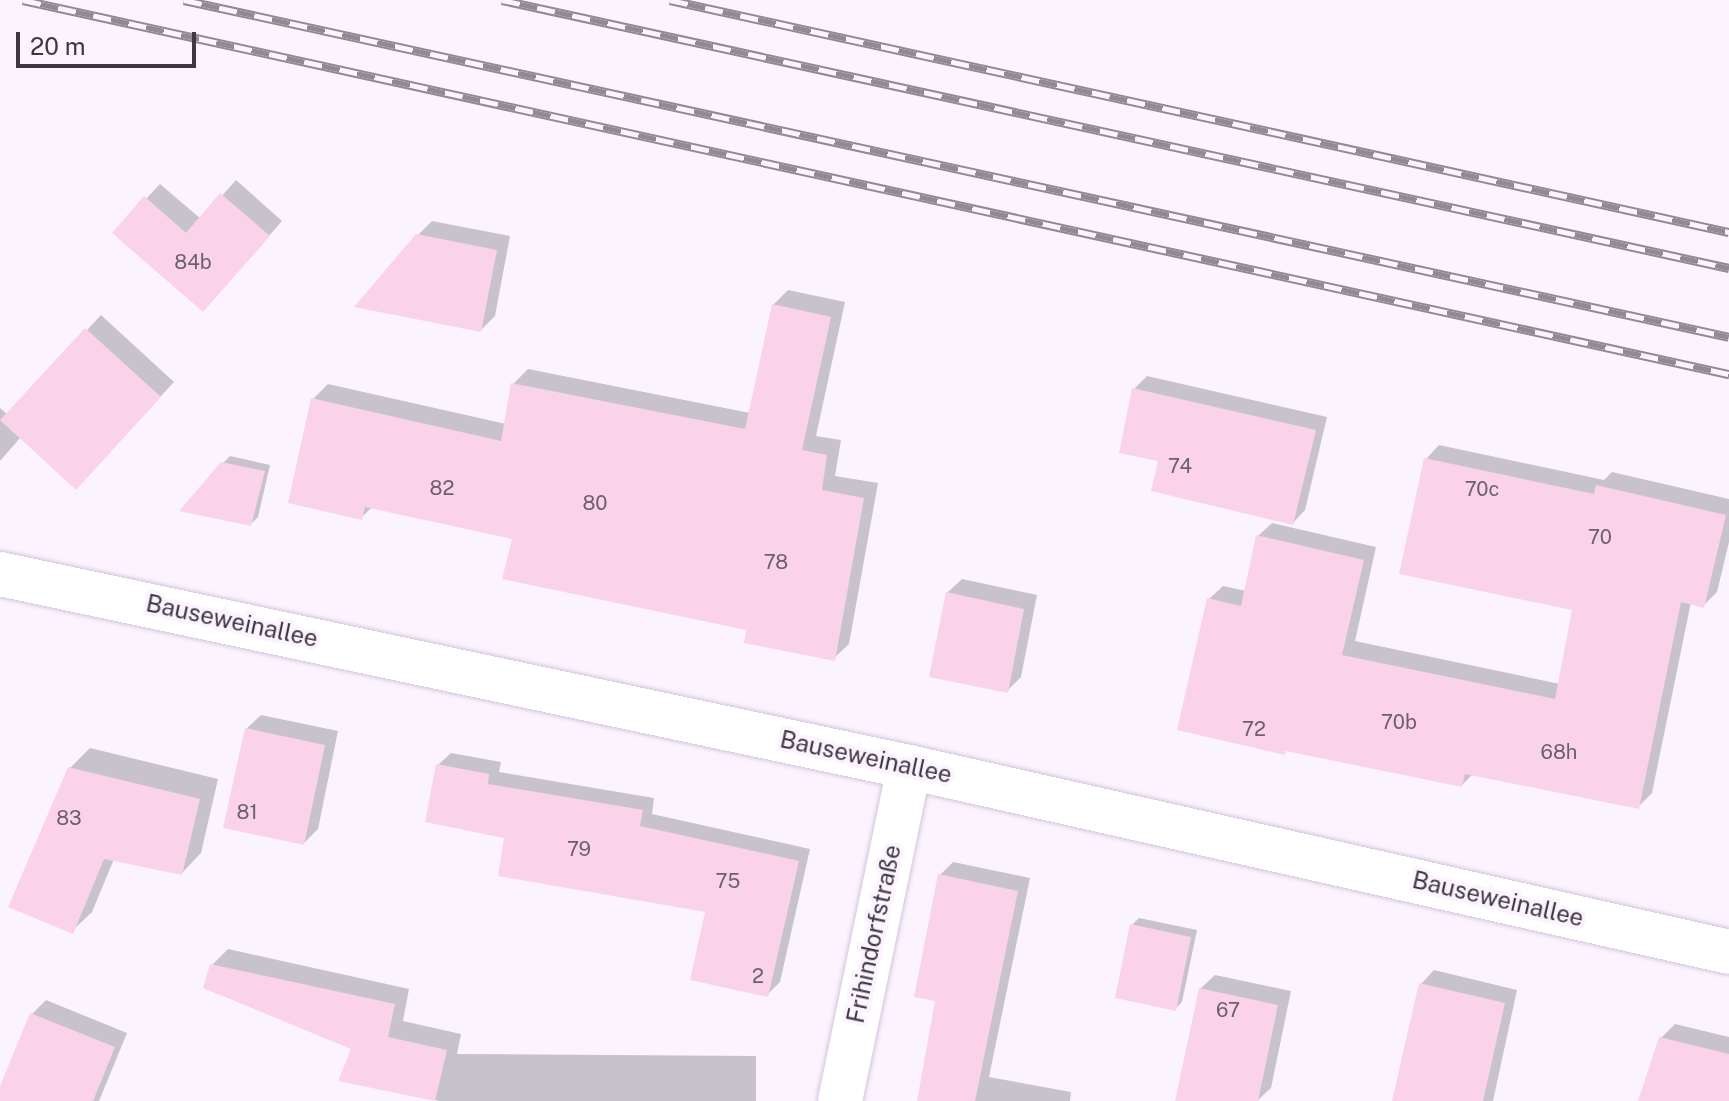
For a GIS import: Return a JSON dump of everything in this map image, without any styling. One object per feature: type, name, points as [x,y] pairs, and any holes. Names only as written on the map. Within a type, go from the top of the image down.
[{"type":"street","name":"Bauseweinallee","points":[[0,574],[909,767],[1729,952]]},
{"type":"street","name":"Frihindorfstraße","points":[[840,1101],[909,767]]},
{"type":"building","points":[[220,193],[270,236],[203,312],[112,233],[144,196],[186,233]]},
{"type":"building","points":[[416,234],[497,250],[481,332],[354,307]]},
{"type":"building","points":[[772,304],[831,317],[802,450],[827,455],[822,490],[864,498],[835,661],[744,643],[746,630],[502,579],[512,539],[365,507],[362,520],[288,503],[311,398],[501,441],[511,383],[745,429]]},
{"type":"building","points":[[85,328],[161,397],[76,490],[0,420]]},
{"type":"building","points":[[1132,388],[1316,430],[1293,525],[1151,491],[1158,461],[1119,453]]},
{"type":"building","points":[[1424,458],[1594,494],[1596,485],[1726,515],[1704,608],[1681,602],[1639,809],[1465,774],[1462,787],[1286,751],[1285,755],[1177,730],[1207,598],[1241,606],[1256,535],[1364,560],[1342,655],[1555,699],[1572,610],[1399,574]]},
{"type":"building","points":[[221,462],[265,471],[251,526],[179,511]]},
{"type":"building","points":[[946,592],[1024,609],[1008,693],[929,677]]},
{"type":"building","points":[[245,728],[325,745],[304,845],[223,828]]},
{"type":"building","points":[[436,764],[489,774],[488,784],[643,810],[640,826],[799,861],[768,997],[690,980],[705,912],[498,876],[504,838],[425,822]]},
{"type":"building","points":[[68,767],[200,799],[182,875],[104,859],[73,934],[8,907]]},
{"type":"building","points":[[938,874],[1018,891],[975,1101],[917,1101],[935,1001],[914,997]]},
{"type":"building","points":[[1130,924],[1191,937],[1176,1011],[1115,998]]},
{"type":"building","points":[[210,964],[395,1004],[388,1037],[447,1050],[435,1101],[338,1081],[351,1049],[203,988]]},
{"type":"building","points":[[1419,983],[1505,1003],[1483,1101],[1392,1101]]},
{"type":"building","points":[[1199,988],[1278,1005],[1258,1101],[1175,1101]]},
{"type":"building","points":[[30,1013],[115,1047],[93,1101],[0,1101],[0,1086]]},
{"type":"building","points":[[1659,1037],[1729,1054],[1729,1101],[1638,1101]]},
{"type":"railway","points":[[23,0],[1729,374]]},
{"type":"railway","points":[[184,0],[1729,337]]},
{"type":"railway","points":[[502,0],[1729,268]]},
{"type":"railway","points":[[670,0],[1729,232]]}]
